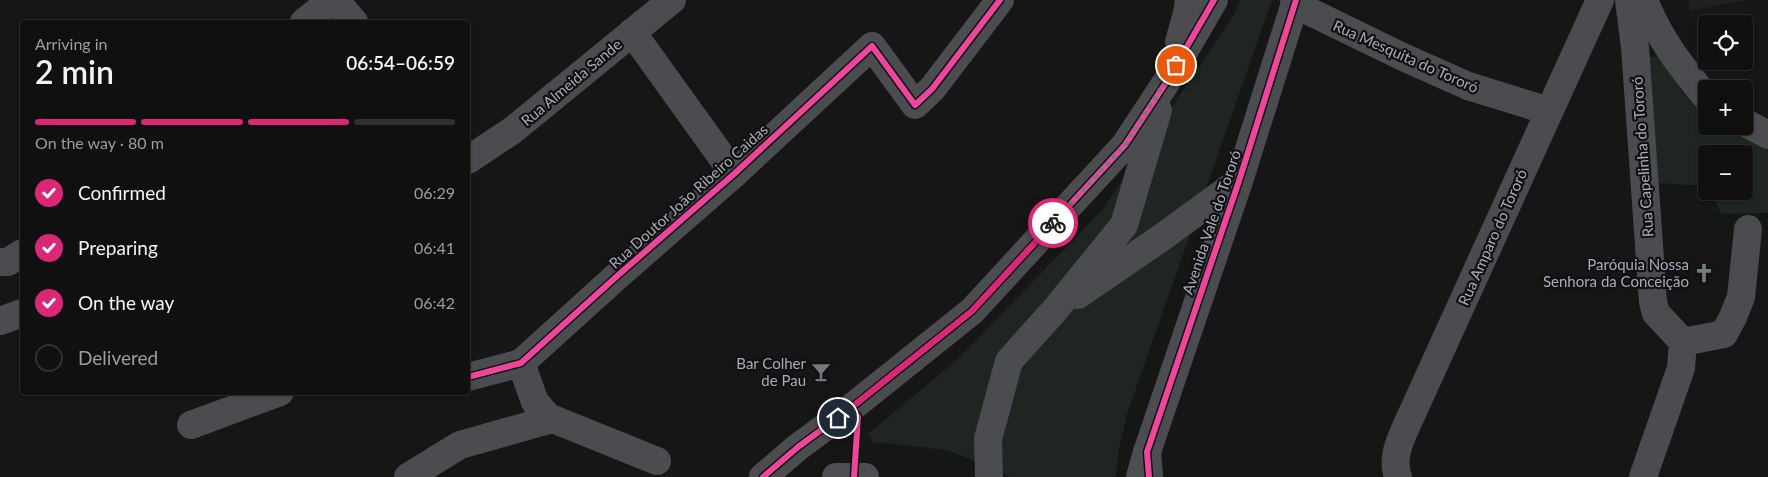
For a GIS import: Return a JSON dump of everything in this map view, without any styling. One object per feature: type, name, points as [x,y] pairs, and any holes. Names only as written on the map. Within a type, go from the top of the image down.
[{"type":"main road","points":[[836,477],[865,477]]},
{"type":"street","points":[[307,20],[332,0]]},
{"type":"street","points":[[336,0],[352,20]]},
{"type":"street","name":"Rua Almeida Sande","points":[[470,159],[513,130],[672,0]]},
{"type":"street","name":"Rua Doutor João Ribeiro Caidas","points":[[520,363],[734,174],[872,46],[915,105],[932,89],[1000,0]]},
{"type":"street","points":[[989,477],[988,439],[1009,361],[1054,311],[1124,226],[1187,13],[1188,0]]},
{"type":"street","points":[[763,477],[972,311],[1125,145],[1214,0]]},
{"type":"street","name":"Rua Amparo do Tororó","points":[[1398,477],[1396,471],[1396,452],[1405,429],[1600,0]]},
{"type":"street","name":"Rua Capelinha do Tororó","points":[[1629,0],[1652,302],[1656,313],[1683,342]]},
{"type":"street","points":[[1644,0],[1654,25],[1677,63],[1698,88]]},
{"type":"street","name":"Rua Mesquita do Tororó","points":[[1295,2],[1403,57],[1468,86],[1549,111]]},
{"type":"street","name":"Avenida Vale do Tororó","points":[[1146,469],[1295,2]]},
{"type":"street","points":[[632,32],[734,174]]},
{"type":"street","points":[[1753,127],[1768,135]]},
{"type":"street","points":[[1054,311],[1161,238],[1239,180]]},
{"type":"street","points":[[1643,477],[1682,368],[1683,342],[1724,334],[1733,317],[1741,297],[1748,229]]},
{"type":"street","points":[[0,262],[8,262],[20,254]]},
{"type":"street","points":[[0,321],[20,314]]},
{"type":"street","points":[[470,376],[520,363],[535,402],[548,417],[657,461]]},
{"type":"street","points":[[191,425],[272,395]]},
{"type":"street","points":[[408,477],[460,445],[552,419]]},
{"type":"shaded area","points":[[1240,0],[1272,0],[1127,414],[1118,453],[1116,477],[1009,477],[948,450],[873,442],[868,434],[959,358],[1103,209],[1233,16]]},
{"type":"shaded area","points":[[1688,0],[1747,0],[1690,11]]},
{"type":"shaded area","points":[[1647,57],[1661,57],[1686,96],[1698,107],[1698,135],[1743,135],[1768,150],[1768,213],[1721,214],[1715,200],[1753,200],[1753,145],[1698,145],[1698,186],[1658,183]]},
{"type":"cycle path","points":[[470,376],[521,363],[734,174],[872,46],[915,105],[932,89],[1000,0]]},
{"type":"cycle path","points":[[763,477],[798,447],[851,408],[972,311],[1125,145],[1167,81],[1214,0]]},
{"type":"cycle path","points":[[1149,477],[1147,452],[1239,181],[1296,0]]},
{"type":"cycle path","points":[[851,408],[858,417],[854,477]]},
{"type":"way so far","points":[[1053,223],[1125,145],[1176,65]]},
{"type":"place","name":"Paróquia Nossa Senhora da Conceição","points":[[1704,273]]},
{"type":"place","name":"Bar Colher de Pau","points":[[821,372]]},
{"type":"route","points":[[838,418],[972,311],[1053,223]]}]
